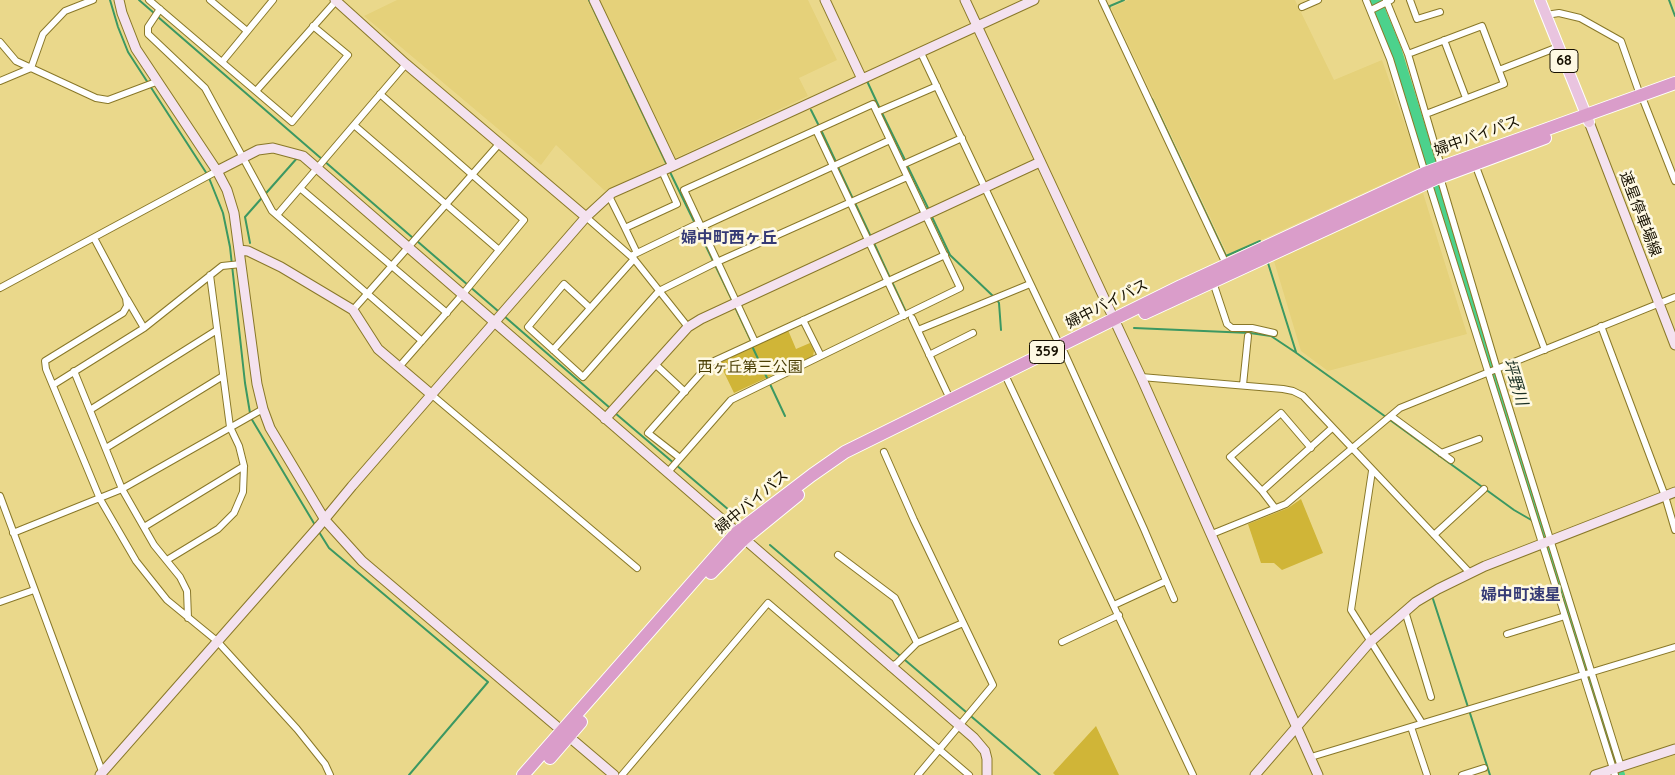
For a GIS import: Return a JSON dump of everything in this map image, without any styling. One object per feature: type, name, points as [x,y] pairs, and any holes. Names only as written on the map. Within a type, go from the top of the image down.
[{"type":"highway","name":"婦中バイパス","points":[[740,536],[831,468],[862,448],[1006,378],[1226,264],[1433,174],[1642,99],[1675,83]]},
{"type":"highway","name":"婦中バイパス","points":[[1642,99],[1675,92]]},
{"type":"highway","name":"婦中バイパス","points":[[1115,322],[1213,282],[1433,174],[1475,164],[1587,118]]},
{"type":"highway","name":"婦中バイパス","points":[[524,775],[565,734],[740,536],[812,474],[845,452],[950,400],[1062,349]]},
{"type":"highway","name":"婦中バイパス","points":[[535,775],[565,734]]},
{"type":"main road","name":"68","points":[[1540,0],[1587,118]]},
{"type":"street","points":[[0,81],[31,68],[43,34],[65,11],[93,0]]},
{"type":"street","points":[[119,0],[136,49],[156,82],[218,170],[226,190],[234,213],[257,384],[263,409],[275,436],[325,520],[362,561],[614,775]]},
{"type":"street","points":[[149,0],[292,122],[348,55],[313,26]]},
{"type":"street","points":[[210,0],[247,31]]},
{"type":"street","points":[[222,62],[273,0]]},
{"type":"street","points":[[256,91],[335,0],[499,144],[634,256],[688,327]]},
{"type":"street","points":[[594,0],[674,166]]},
{"type":"street","points":[[825,0],[862,79]]},
{"type":"street","points":[[965,0],[1141,376],[1318,775]]},
{"type":"street","points":[[0,496],[102,774],[586,218],[612,193],[1034,0]]},
{"type":"street","points":[[1102,0],[1226,264]]},
{"type":"street","points":[[1302,7],[1317,0]]},
{"type":"street","points":[[1366,0],[1433,174],[1497,369],[1547,542],[1565,616],[1616,770]]},
{"type":"street","points":[[1410,0],[1418,19],[1440,12]]},
{"type":"street","points":[[1371,10],[1388,1],[1408,54],[1426,114],[1433,174],[1488,372],[1592,673],[1616,770]]},
{"type":"street","points":[[160,9],[148,27],[148,34],[205,88],[272,211],[422,341]]},
{"type":"street","points":[[1546,15],[1559,13],[1580,18],[1620,41],[1675,181]]},
{"type":"street","points":[[1408,54],[1482,26],[1504,84],[1426,114]]},
{"type":"street","points":[[1444,40],[1466,98]]},
{"type":"street","points":[[0,42],[16,61],[96,98],[108,100],[156,82]]},
{"type":"street","points":[[1499,70],[1558,47]]},
{"type":"street","points":[[921,53],[1062,349],[1174,599]]},
{"type":"street","points":[[277,215],[406,64]]},
{"type":"street","points":[[877,112],[937,86]]},
{"type":"street","points":[[380,94],[524,220],[399,367]]},
{"type":"street","points":[[668,472],[731,400],[960,288],[873,104],[684,190],[756,342]]},
{"type":"street","name":"速星停車場線","points":[[1587,118],[1675,345]]},
{"type":"street","points":[[354,125],[499,250]]},
{"type":"street","points":[[816,130],[904,316]]},
{"type":"street","points":[[902,166],[962,138]]},
{"type":"street","points":[[553,350],[634,256],[890,140]]},
{"type":"street","points":[[353,310],[499,144]]},
{"type":"street","points":[[0,288],[258,150],[273,148],[304,156],[980,744],[985,751],[987,759],[987,775]]},
{"type":"street","points":[[605,419],[688,327],[701,318],[1040,162]]},
{"type":"street","points":[[1475,164],[1545,350]]},
{"type":"street","points":[[625,228],[677,204],[662,171]]},
{"type":"street","points":[[590,308],[564,284],[528,327],[583,377],[659,291],[717,262],[908,177]]},
{"type":"street","points":[[300,188],[447,312]]},
{"type":"street","points":[[609,196],[625,228],[634,256]]},
{"type":"street","points":[[94,238],[144,328]]},
{"type":"street","points":[[239,250],[248,251],[280,267],[353,310],[378,349],[637,568]]},
{"type":"street","points":[[680,458],[648,433],[710,363],[945,255]]},
{"type":"street","points":[[53,385],[144,328],[222,266],[241,264]]},
{"type":"street","points":[[167,560],[218,529],[234,513],[243,492],[244,466],[239,446],[230,427],[210,275]]},
{"type":"street","points":[[1213,282],[1227,324],[1232,328],[1252,328],[1274,333]]},
{"type":"street","points":[[918,330],[1030,284]]},
{"type":"street","points":[[1212,534],[1286,504],[1400,408],[1675,297]]},
{"type":"street","points":[[126,298],[127,306],[123,313],[45,362],[46,370],[100,499],[136,561],[167,600],[218,641],[297,730],[325,764],[330,775]]},
{"type":"street","points":[[912,318],[950,400]]},
{"type":"street","points":[[803,320],[821,356]]},
{"type":"street","points":[[1601,326],[1665,496],[1675,530]]},
{"type":"street","points":[[90,410],[217,330]]},
{"type":"street","points":[[930,355],[973,333]]},
{"type":"street","points":[[1243,385],[1248,336]]},
{"type":"street","points":[[655,364],[685,392]]},
{"type":"street","points":[[74,372],[122,489],[154,545],[180,577],[187,591],[188,618]]},
{"type":"street","points":[[106,448],[223,376]]},
{"type":"street","points":[[1141,376],[1292,391],[1302,396],[1470,573]]},
{"type":"street","points":[[1006,378],[1193,775]]},
{"type":"street","points":[[14,533],[122,489],[263,409]]},
{"type":"street","points":[[1275,508],[1230,457],[1281,413],[1311,448]]},
{"type":"street","points":[[1391,416],[1451,460]]},
{"type":"street","points":[[1262,492],[1332,428]]},
{"type":"street","points":[[1441,453],[1479,439]]},
{"type":"street","points":[[884,452],[993,685],[918,775]]},
{"type":"street","points":[[144,527],[244,466]]},
{"type":"street","points":[[1372,470],[1351,610],[1422,724]]},
{"type":"street","points":[[1434,535],[1484,489]]},
{"type":"street","points":[[1255,775],[1370,642],[1405,612],[1438,589],[1470,573],[1675,492]]},
{"type":"street","points":[[838,554],[895,598],[917,643]]},
{"type":"street","points":[[1114,605],[1166,581]]},
{"type":"street","points":[[0,602],[34,590]]},
{"type":"street","points":[[622,775],[768,603],[969,775]]},
{"type":"street","points":[[1405,612],[1431,697]]},
{"type":"street","points":[[1062,642],[1119,615]]},
{"type":"street","points":[[1507,634],[1565,616]]},
{"type":"street","points":[[890,667],[897,663],[917,643],[963,623]]},
{"type":"street","points":[[1310,757],[1584,676],[1675,647]]},
{"type":"street","points":[[1411,727],[1427,775]]},
{"type":"street","points":[[1595,775],[1616,770],[1675,749]]},
{"type":"street","points":[[1462,775],[1484,768]]},
{"type":"shaded area","points":[[397,0],[808,0],[837,60],[799,78],[808,96],[605,191],[556,145],[541,165],[364,16]]},
{"type":"shaded area","points":[[1128,0],[1295,0],[1334,80],[1382,60],[1420,167],[1228,255],[1111,8]]},
{"type":"shaded area","points":[[1423,193],[1467,334],[1328,371],[1301,351],[1274,261]]},
{"type":"shaded area","points":[[1675,755],[1675,775],[1625,775],[1624,771]]},
{"type":"green space","name":"西ヶ丘第三公園","points":[[788,330],[796,349],[810,343],[814,351],[813,356],[734,393],[719,362]]},
{"type":"green space","points":[[1301,499],[1323,553],[1282,570],[1274,563],[1261,563],[1248,524],[1288,508]]},
{"type":"green space","points":[[1096,726],[1119,775],[1055,775],[1053,773]]},
{"type":"waterway","points":[[110,0],[128,52],[207,174]]},
{"type":"waterway","points":[[139,0],[154,13]]},
{"type":"waterway","points":[[589,0],[667,165]]},
{"type":"waterway","points":[[1109,9],[1110,6],[1124,0]]},
{"type":"waterway","name":"坪野川","points":[[1375,0],[1395,48],[1619,775]]},
{"type":"waterway","points":[[1669,0],[1675,16]]},
{"type":"waterway","points":[[158,17],[413,238]]},
{"type":"waterway","points":[[867,81],[880,109]]},
{"type":"waterway","points":[[1152,99],[1226,256],[1260,241]]},
{"type":"waterway","points":[[811,110],[819,126]]},
{"type":"waterway","points":[[882,113],[905,160]]},
{"type":"waterway","points":[[821,130],[836,162]]},
{"type":"waterway","points":[[250,243],[245,217],[298,157]]},
{"type":"waterway","points":[[907,165],[929,210]]},
{"type":"waterway","points":[[838,167],[853,199]]},
{"type":"waterway","points":[[670,172],[732,300]]},
{"type":"waterway","points":[[209,178],[223,213],[230,247],[250,413]]},
{"type":"waterway","points":[[855,203],[871,237]]},
{"type":"waterway","points":[[932,217],[950,255],[994,297]]},
{"type":"waterway","points":[[417,241],[498,311]]},
{"type":"waterway","points":[[873,241],[890,278]]},
{"type":"waterway","points":[[1268,263],[1296,352]]},
{"type":"waterway","points":[[892,282],[906,312]]},
{"type":"waterway","points":[[997,300],[999,303],[1001,330]]},
{"type":"waterway","points":[[735,307],[751,341]]},
{"type":"waterway","points":[[504,316],[610,408]]},
{"type":"waterway","points":[[1134,328],[1250,333],[1271,336],[1386,417]]},
{"type":"waterway","points":[[752,346],[768,380]]},
{"type":"waterway","points":[[770,384],[785,416]]},
{"type":"waterway","points":[[615,413],[736,516]]},
{"type":"waterway","points":[[251,418],[315,525]]},
{"type":"waterway","points":[[1390,420],[1514,510],[1533,521]]},
{"type":"waterway","points":[[319,532],[329,548],[488,682],[409,775]]},
{"type":"waterway","points":[[770,545],[1040,775]]},
{"type":"waterway","points":[[1433,599],[1490,775]]},
{"type":"district","name":"婦中町西ヶ丘","points":[[729,238]]},
{"type":"district","name":"婦中町速星","points":[[1521,595]]}]
